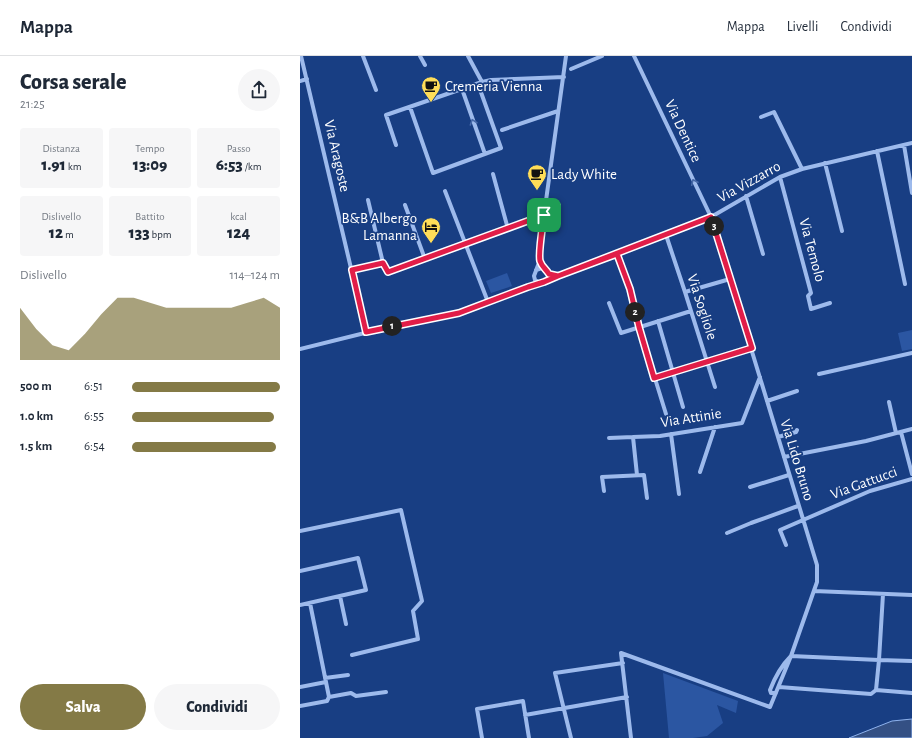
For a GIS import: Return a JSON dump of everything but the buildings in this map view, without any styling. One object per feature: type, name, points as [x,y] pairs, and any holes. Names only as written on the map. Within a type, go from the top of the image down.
[{"type":"street","name":"Via Aragoste","points":[[302,56],[306,79],[366,332]]},
{"type":"street","points":[[363,56],[376,90]]},
{"type":"street","points":[[420,56],[425,65]]},
{"type":"street","points":[[410,107],[433,174],[501,148],[480,83],[468,56]]},
{"type":"street","points":[[528,287],[534,278],[534,273],[540,260],[544,215],[566,56]]},
{"type":"street","points":[[570,69],[602,56]]},
{"type":"street","name":"Via Dentice","points":[[634,56],[711,217]]},
{"type":"street","points":[[396,145],[386,115],[491,80],[564,77]]},
{"type":"street","points":[[300,81],[306,79]]},
{"type":"street","points":[[462,89],[485,154]]},
{"type":"street","points":[[502,130],[558,111]]},
{"type":"street","points":[[761,117],[774,112],[802,168]]},
{"type":"street","name":"Via Vizzarro","points":[[300,349],[366,332],[459,313],[711,217],[780,177],[802,168],[912,143]]},
{"type":"street","points":[[904,145],[912,193]]},
{"type":"street","points":[[876,151],[905,284]]},
{"type":"street","points":[[825,163],[842,231]]},
{"type":"street","points":[[493,174],[508,228]]},
{"type":"street","name":"Via Temolo","points":[[780,177],[811,293],[808,296],[811,309],[830,303]]},
{"type":"street","points":[[445,190],[488,302]]},
{"type":"street","points":[[746,196],[763,254]]},
{"type":"street","points":[[368,200],[383,263],[388,272],[544,215]]},
{"type":"street","points":[[546,200],[559,205]]},
{"type":"street","points":[[405,205],[425,259]]},
{"type":"street","name":"Via Lido Bruno","points":[[623,663],[621,653],[770,707],[791,656],[817,582],[817,565],[711,217]]},
{"type":"street","name":"Via Sogliole","points":[[666,235],[714,387]]},
{"type":"street","points":[[617,254],[630,289],[639,327],[666,414]]},
{"type":"street","points":[[540,260],[549,274],[558,276]]},
{"type":"street","points":[[352,270],[383,263]]},
{"type":"street","points":[[536,270],[544,268]]},
{"type":"street","points":[[546,281],[549,274]]},
{"type":"street","points":[[534,278],[540,283]]},
{"type":"street","points":[[685,292],[730,280]]},
{"type":"street","points":[[609,303],[621,333],[691,311]]},
{"type":"street","points":[[658,321],[683,406]]},
{"type":"street","points":[[654,378],[752,348]]},
{"type":"street","points":[[818,374],[912,353]]},
{"type":"street","name":"Via Attinie","points":[[609,438],[671,434],[742,423],[760,377]]},
{"type":"street","points":[[767,401],[797,391]]},
{"type":"street","points":[[889,402],[896,433]]},
{"type":"street","points":[[700,472],[715,427]]},
{"type":"street","points":[[784,457],[866,441],[912,429]]},
{"type":"street","points":[[778,437],[796,432],[797,430]]},
{"type":"street","points":[[902,432],[912,474]]},
{"type":"street","points":[[671,434],[679,494]]},
{"type":"street","points":[[633,437],[637,475]]},
{"type":"street","points":[[604,491],[602,477],[644,475],[647,498]]},
{"type":"street","points":[[750,487],[789,475]]},
{"type":"street","name":"Via Gattucci","points":[[786,545],[780,530],[870,491],[912,479]]},
{"type":"street","points":[[727,533],[798,506]]},
{"type":"street","points":[[300,531],[401,510],[422,601],[414,611],[418,639],[352,655]]},
{"type":"street","points":[[300,571],[358,558],[366,590],[300,605]]},
{"type":"street","points":[[814,591],[912,595]]},
{"type":"street","points":[[876,690],[883,594]]},
{"type":"street","points":[[340,596],[346,624]]},
{"type":"street","points":[[310,603],[329,697]]},
{"type":"street","points":[[776,693],[771,693],[770,690],[778,672],[791,656],[912,661]]},
{"type":"street","points":[[571,738],[555,673],[623,663],[631,738]]},
{"type":"street","points":[[300,687],[348,674]]},
{"type":"street","points":[[779,687],[871,694],[876,690],[912,693]]},
{"type":"street","points":[[300,706],[327,701],[329,697],[351,693],[356,696],[386,692]]},
{"type":"street","points":[[525,715],[627,697]]},
{"type":"street","points":[[482,738],[477,709],[523,701],[529,738]]},
{"type":"shaded area","points":[[507,273],[512,286],[491,293],[486,281]]},
{"type":"shaded area","points":[[912,330],[912,349],[902,351],[898,333]]},
{"type":"shaded area","points":[[663,673],[738,701],[736,713],[717,705],[723,723],[707,736],[693,738],[669,738]]},
{"type":"shaded area","points":[[912,719],[912,738],[849,738],[892,721]]},
{"type":"place","name":"Cremeria Vienna","points":[[431,103]]},
{"type":"place","name":"Lady White","points":[[537,191]]},
{"type":"place","name":"B&B Albergo Lamanna","points":[[431,244]]},
{"type":"route","points":[[544,215],[540,260],[549,274],[558,276],[711,217],[752,348],[654,378],[639,327],[630,289],[617,254],[459,313],[366,332],[352,270],[383,263],[388,272],[544,215]]}]
